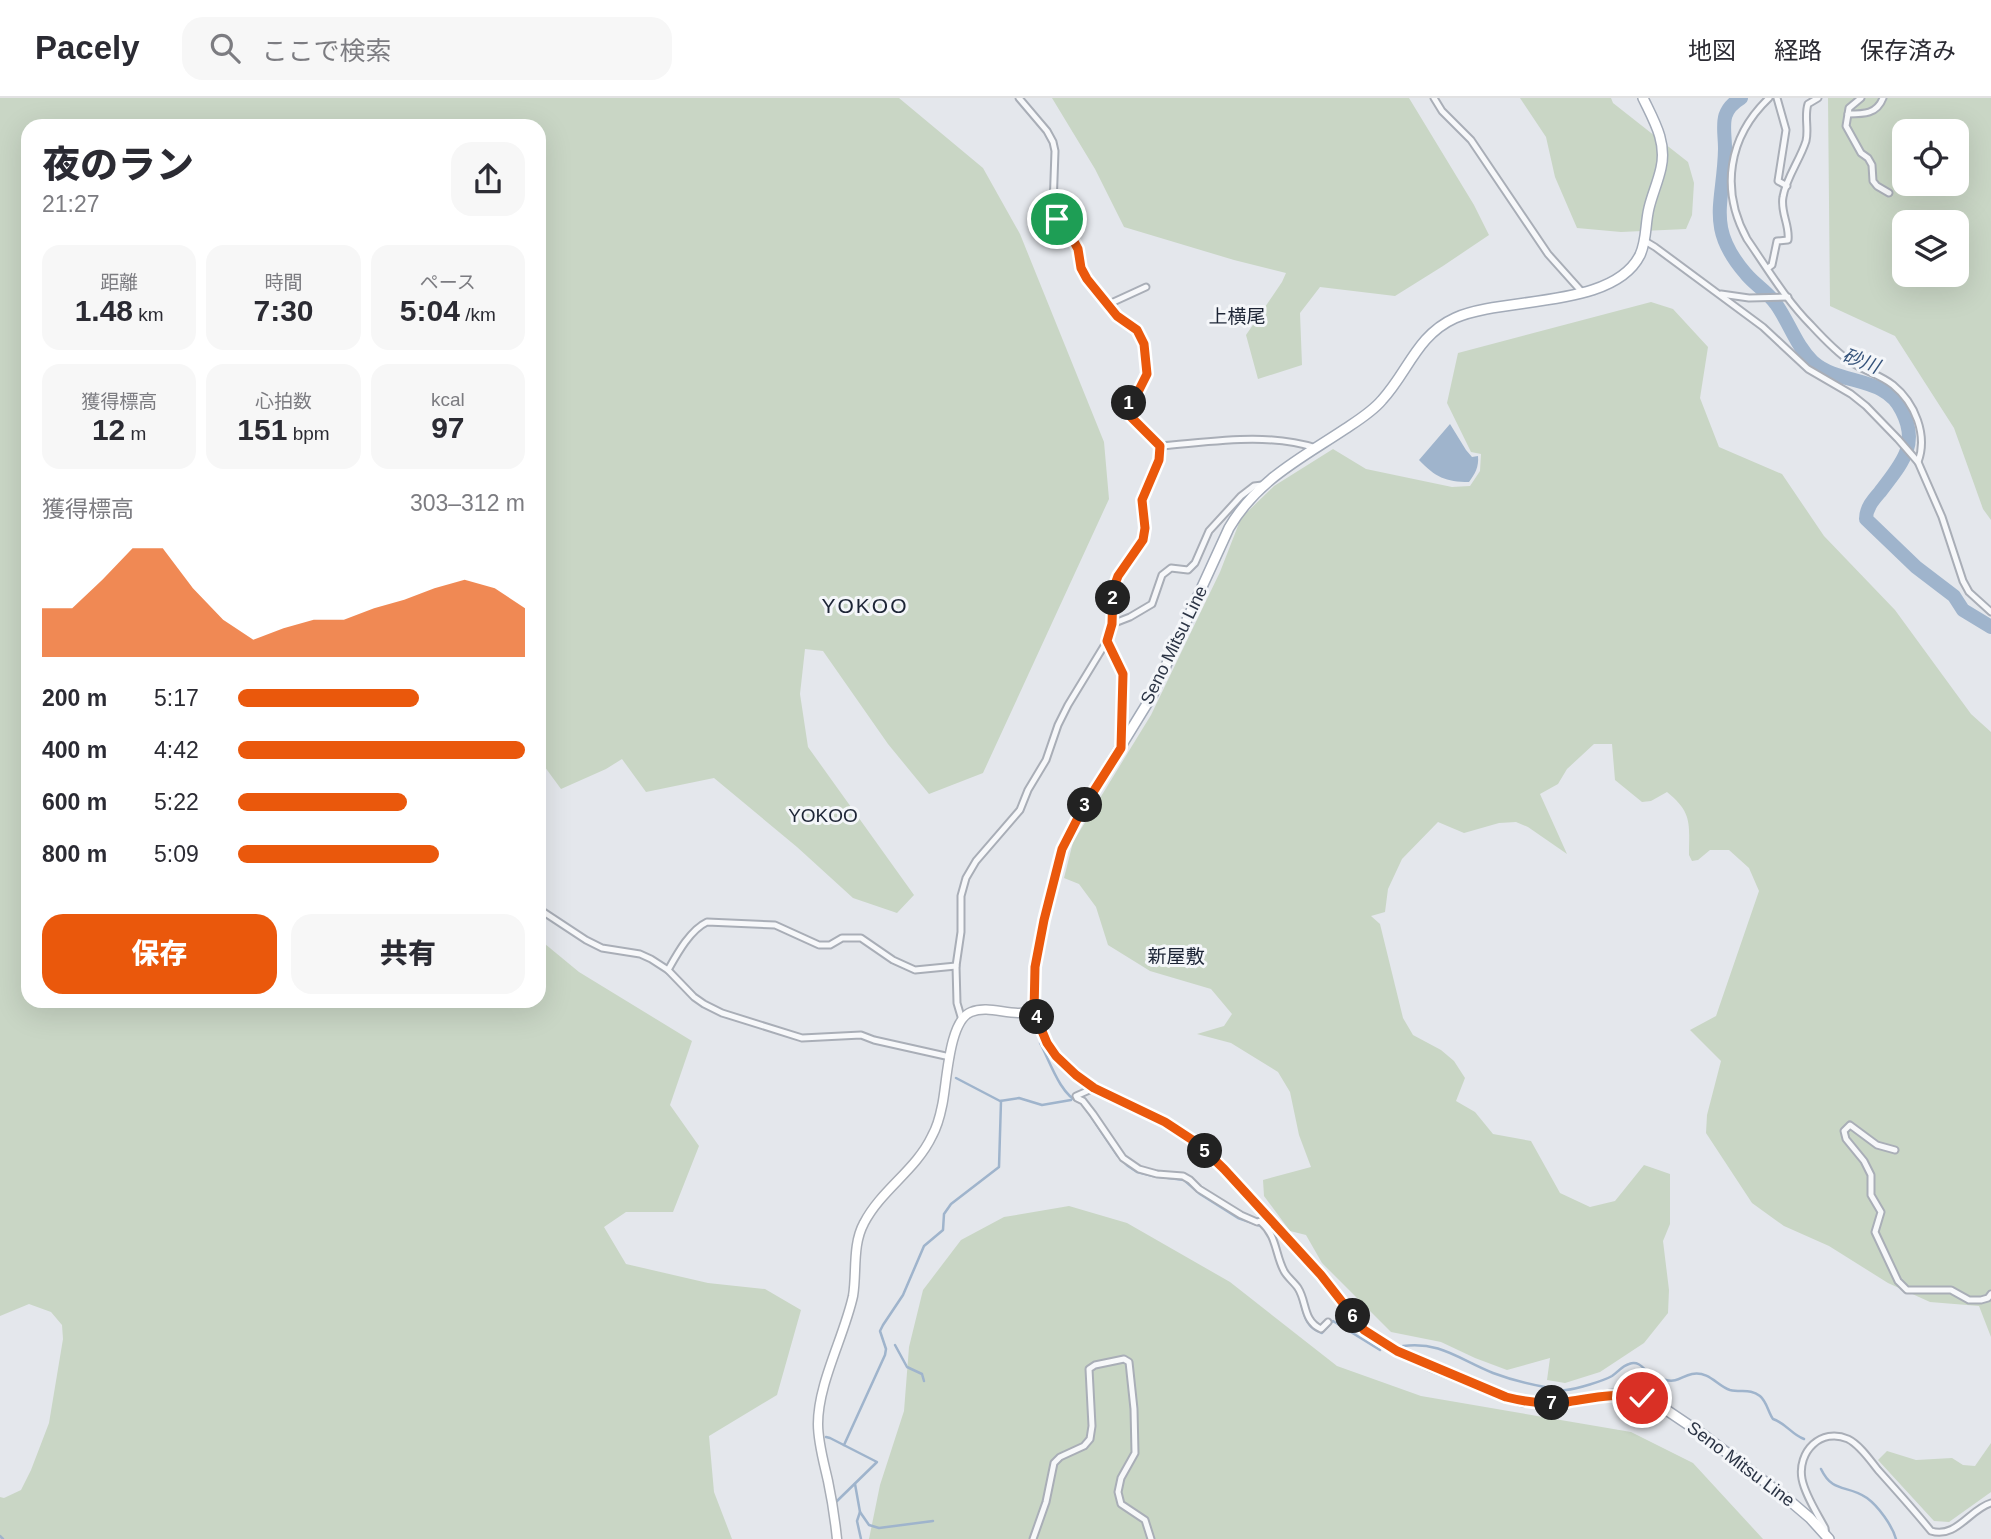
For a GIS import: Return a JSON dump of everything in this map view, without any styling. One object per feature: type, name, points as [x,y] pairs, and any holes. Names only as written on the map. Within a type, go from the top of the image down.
[{"type":"main road","name":"Seno Mitsu Line","points":[[1643,98],[1661,137],[1663,149],[1661,167],[1649,209],[1645,241],[1626,275],[1582,292],[1469,314],[1440,326],[1427,337],[1397,383],[1380,403],[1262,485],[1240,509],[1170,660],[1121,748],[1083,808],[1062,849],[1035,967],[1034,1012],[1047,1043],[1076,1075],[1094,1088],[1165,1122],[1197,1143],[1265,1220],[1321,1275],[1364,1330],[1397,1351],[1524,1402],[1563,1402],[1615,1394],[1630,1395],[1656,1403],[1705,1436],[1790,1501],[1827,1537]]},
{"type":"street","points":[[962,1020],[957,1003],[956,965],[961,932],[961,896],[966,878],[976,861],[1020,810],[1028,790],[1046,760],[1068,705],[1107,641],[1112,624],[1113,590],[1118,576],[1143,540],[1145,528],[1142,500],[1159,460],[1160,446],[1127,413],[1126,406],[1147,374],[1144,344],[1137,330],[1117,316],[1081,268],[1078,249],[1057,219],[1053,207],[1053,142],[1019,98]]},
{"type":"street","points":[[1434,98],[1472,140],[1548,254],[1582,292]]},
{"type":"street","points":[[1769,98],[1755,111],[1742,131],[1734,151],[1731,201],[1739,225],[1746,239],[1808,323],[1851,362],[1893,385],[1903,395],[1915,413],[1921,431],[1922,448],[1918,462]]},
{"type":"street","points":[[1777,98],[1786,130],[1778,181],[1787,186]]},
{"type":"street","points":[[1768,268],[1772,265],[1777,241],[1788,240],[1783,197],[1806,140],[1808,104],[1818,98]]},
{"type":"street","points":[[1861,98],[1849,108],[1846,126],[1861,153],[1872,165],[1872,181],[1889,193]]},
{"type":"street","points":[[1848,114],[1872,112],[1879,107],[1883,98]]},
{"type":"street","points":[[1645,241],[1763,327],[1808,369],[1852,394],[1903,444],[1918,462],[1942,517],[1963,581],[1969,592],[1991,612]]},
{"type":"street","points":[[1109,304],[1146,287]]},
{"type":"street","points":[[1720,294],[1765,299],[1788,297]]},
{"type":"street","points":[[1160,446],[1241,440],[1301,444],[1316,449]]},
{"type":"street","points":[[1112,624],[1152,604],[1162,575],[1171,568],[1188,570],[1195,563],[1209,531],[1241,496],[1254,485],[1262,485]]},
{"type":"street","points":[[1107,641],[1123,674],[1121,748]]},
{"type":"street","points":[[546,914],[603,948],[651,958],[668,970],[694,997],[722,1013],[802,1038],[861,1035],[950,1057]]},
{"type":"street","points":[[668,970],[692,935],[707,922],[775,925],[819,944],[830,944],[842,938],[861,938],[893,960],[915,970],[956,965]]},
{"type":"street","points":[[837,1539],[818,1424],[821,1401],[848,1319],[855,1286],[856,1247],[863,1224],[921,1155],[933,1135],[942,1109],[953,1040],[962,1020],[971,1012],[984,1010],[1034,1012]]},
{"type":"street","points":[[1094,1088],[1076,1096],[1093,1114],[1123,1158],[1149,1172],[1183,1176],[1241,1215],[1265,1220],[1283,1269],[1302,1296],[1306,1314],[1318,1328],[1321,1329],[1328,1322]]},
{"type":"street","points":[[1895,1150],[1877,1145],[1850,1125],[1844,1131],[1846,1139],[1864,1161],[1871,1175],[1871,1195],[1881,1212],[1875,1231],[1898,1281],[1907,1290],[1951,1290],[1969,1300],[1981,1300],[1991,1294]]},
{"type":"street","points":[[1033,1539],[1046,1502],[1054,1463],[1060,1457],[1084,1446],[1090,1438],[1092,1426],[1089,1369],[1095,1365],[1124,1359],[1129,1362],[1135,1453],[1121,1478],[1118,1492],[1121,1503],[1145,1520],[1151,1539]]},
{"type":"street","points":[[1827,1537],[1802,1478],[1804,1459],[1808,1451],[1820,1438],[1826,1436],[1848,1440],[1863,1453],[1931,1531],[1938,1533],[1954,1529],[1981,1507],[1991,1503]]},
{"type":"green space","points":[[0,98],[899,98],[983,168],[1020,234],[1104,442],[1109,499],[983,773],[929,794],[888,744],[823,651],[805,649],[800,694],[808,747],[914,895],[897,913],[853,898],[714,778],[646,792],[622,759],[561,789],[546,769],[546,119],[21,119],[21,1008],[546,1008],[546,945],[579,972],[692,1041],[670,1105],[699,1146],[673,1212],[626,1212],[604,1227],[626,1264],[708,1283],[765,1289],[801,1310],[777,1395],[709,1436],[714,1492],[732,1539],[0,1539],[0,1497],[4,1498],[21,1490],[31,1470],[49,1423],[63,1339],[62,1325],[51,1312],[29,1304],[0,1316]]},
{"type":"green space","points":[[1052,98],[1409,98],[1474,205],[1489,235],[1395,296],[1320,287],[1300,313],[1302,365],[1258,379],[1246,335],[1286,273],[1124,227],[1095,169]]},
{"type":"green space","points":[[1520,98],[1611,98],[1613,103],[1688,162],[1694,183],[1692,215],[1686,229],[1621,232],[1577,228],[1555,177],[1546,137]]},
{"type":"green space","points":[[1828,98],[1991,98],[1991,520],[1983,509],[1954,428],[1895,336],[1830,306]]},
{"type":"green space","points":[[1651,302],[1673,309],[1708,347],[1700,398],[1719,447],[1782,474],[1824,536],[1895,610],[1971,714],[1991,732],[1991,1337],[1979,1306],[1930,1302],[1888,1283],[1829,1246],[1784,1226],[1752,1203],[1706,1133],[1707,1115],[1721,1061],[1690,1030],[1716,1016],[1759,891],[1749,868],[1729,850],[1710,850],[1698,860],[1692,861],[1689,855],[1688,820],[1681,806],[1667,792],[1651,801],[1642,802],[1615,780],[1612,744],[1594,744],[1567,769],[1558,784],[1540,794],[1567,854],[1528,827],[1516,822],[1499,823],[1464,833],[1438,822],[1402,859],[1388,889],[1385,912],[1371,916],[1380,924],[1403,1018],[1413,1035],[1441,1050],[1454,1061],[1465,1078],[1456,1101],[1475,1112],[1493,1134],[1531,1141],[1560,1193],[1590,1207],[1615,1201],[1644,1165],[1670,1174],[1670,1224],[1663,1241],[1669,1290],[1668,1313],[1644,1343],[1600,1372],[1565,1383],[1547,1380],[1550,1358],[1507,1370],[1441,1342],[1391,1332],[1322,1263],[1306,1235],[1290,1231],[1264,1196],[1263,1180],[1311,1167],[1299,1135],[1290,1092],[1278,1072],[1231,1043],[1197,1034],[1224,1026],[1232,1014],[1211,989],[1150,971],[1108,945],[1096,907],[1079,884],[1064,878],[1073,842],[1151,715],[1220,572],[1241,518],[1274,486],[1333,449],[1366,469],[1452,487],[1470,486],[1480,471],[1481,454],[1471,452],[1447,403],[1458,353]]},
{"type":"green space","points":[[1069,1206],[1127,1223],[1230,1282],[1337,1366],[1421,1396],[1631,1432],[1693,1463],[1763,1539],[869,1539],[880,1485],[904,1411],[909,1347],[923,1290],[961,1240],[1004,1217]]},
{"type":"green space","points":[[1991,1443],[1991,1492],[1949,1522],[1934,1521],[1878,1460],[1887,1451],[1916,1460],[1952,1458],[1963,1465],[1975,1466]]},
{"type":"water","points":[[1450,424],[1472,457],[1478,456],[1476,470],[1469,482],[1441,477],[1419,460]]},
{"type":"waterway","name":"砂川","points":[[1741,98],[1729,109],[1724,120],[1725,149],[1720,214],[1725,242],[1746,274],[1776,304],[1802,349],[1813,362],[1824,370],[1885,392],[1902,411],[1907,423],[1908,445],[1900,464],[1870,504],[1866,519],[1916,567],[1954,596],[1963,610],[1991,627]]},
{"type":"waterway","points":[[1040,1043],[1066,1092],[1079,1102]]},
{"type":"waterway","points":[[956,1078],[1000,1101],[1019,1098],[1042,1105],[1071,1100]]},
{"type":"waterway","points":[[844,1445],[885,1355],[886,1349],[880,1331],[903,1295],[924,1246],[943,1230],[944,1214],[951,1204],[999,1167],[1001,1101]]},
{"type":"waterway","points":[[1088,1112],[1117,1155],[1128,1166],[1137,1172],[1184,1180],[1200,1194],[1238,1218],[1261,1226],[1267,1232]]},
{"type":"waterway","points":[[1278,1264],[1297,1292],[1310,1326],[1322,1333],[1333,1321],[1380,1350]]},
{"type":"waterway","points":[[895,1345],[907,1367],[922,1374],[924,1381]]},
{"type":"waterway","points":[[1403,1346],[1439,1349],[1499,1375],[1561,1390],[1603,1380],[1633,1363],[1639,1364],[1653,1376],[1670,1381],[1692,1374],[1704,1375],[1730,1390],[1749,1391],[1760,1396],[1773,1419],[1804,1439]]},
{"type":"waterway","points":[[826,1437],[877,1462],[837,1501]]},
{"type":"waterway","points":[[1821,1469],[1830,1482],[1871,1501],[1888,1522],[1896,1539]]},
{"type":"waterway","points":[[855,1484],[861,1539]]},
{"type":"waterway","points":[[860,1512],[869,1525],[879,1528],[933,1521]]},
{"type":"waterway","points":[[0,1536],[3,1539]]},
{"type":"district","name":"上横尾","points":[[1237,316]]},
{"type":"district","name":"YOKOO","points":[[865,605]]},
{"type":"district","name":"YOKOO","points":[[823,815]]},
{"type":"district","name":"新屋敷","points":[[1176,956]]},
{"type":"route","points":[[1057,219],[1078,249],[1081,268],[1087,279],[1117,316],[1137,330],[1144,344],[1147,374],[1126,406],[1127,413],[1160,446],[1159,460],[1142,500],[1145,528],[1143,540],[1118,576],[1113,590],[1112,624],[1107,641],[1123,674],[1121,748],[1083,808],[1062,849],[1035,967],[1034,1012],[1047,1043],[1056,1056],[1094,1088],[1180,1130],[1197,1143],[1321,1275],[1364,1330],[1397,1351],[1524,1402],[1563,1402],[1615,1394],[1642,1398]]}]
